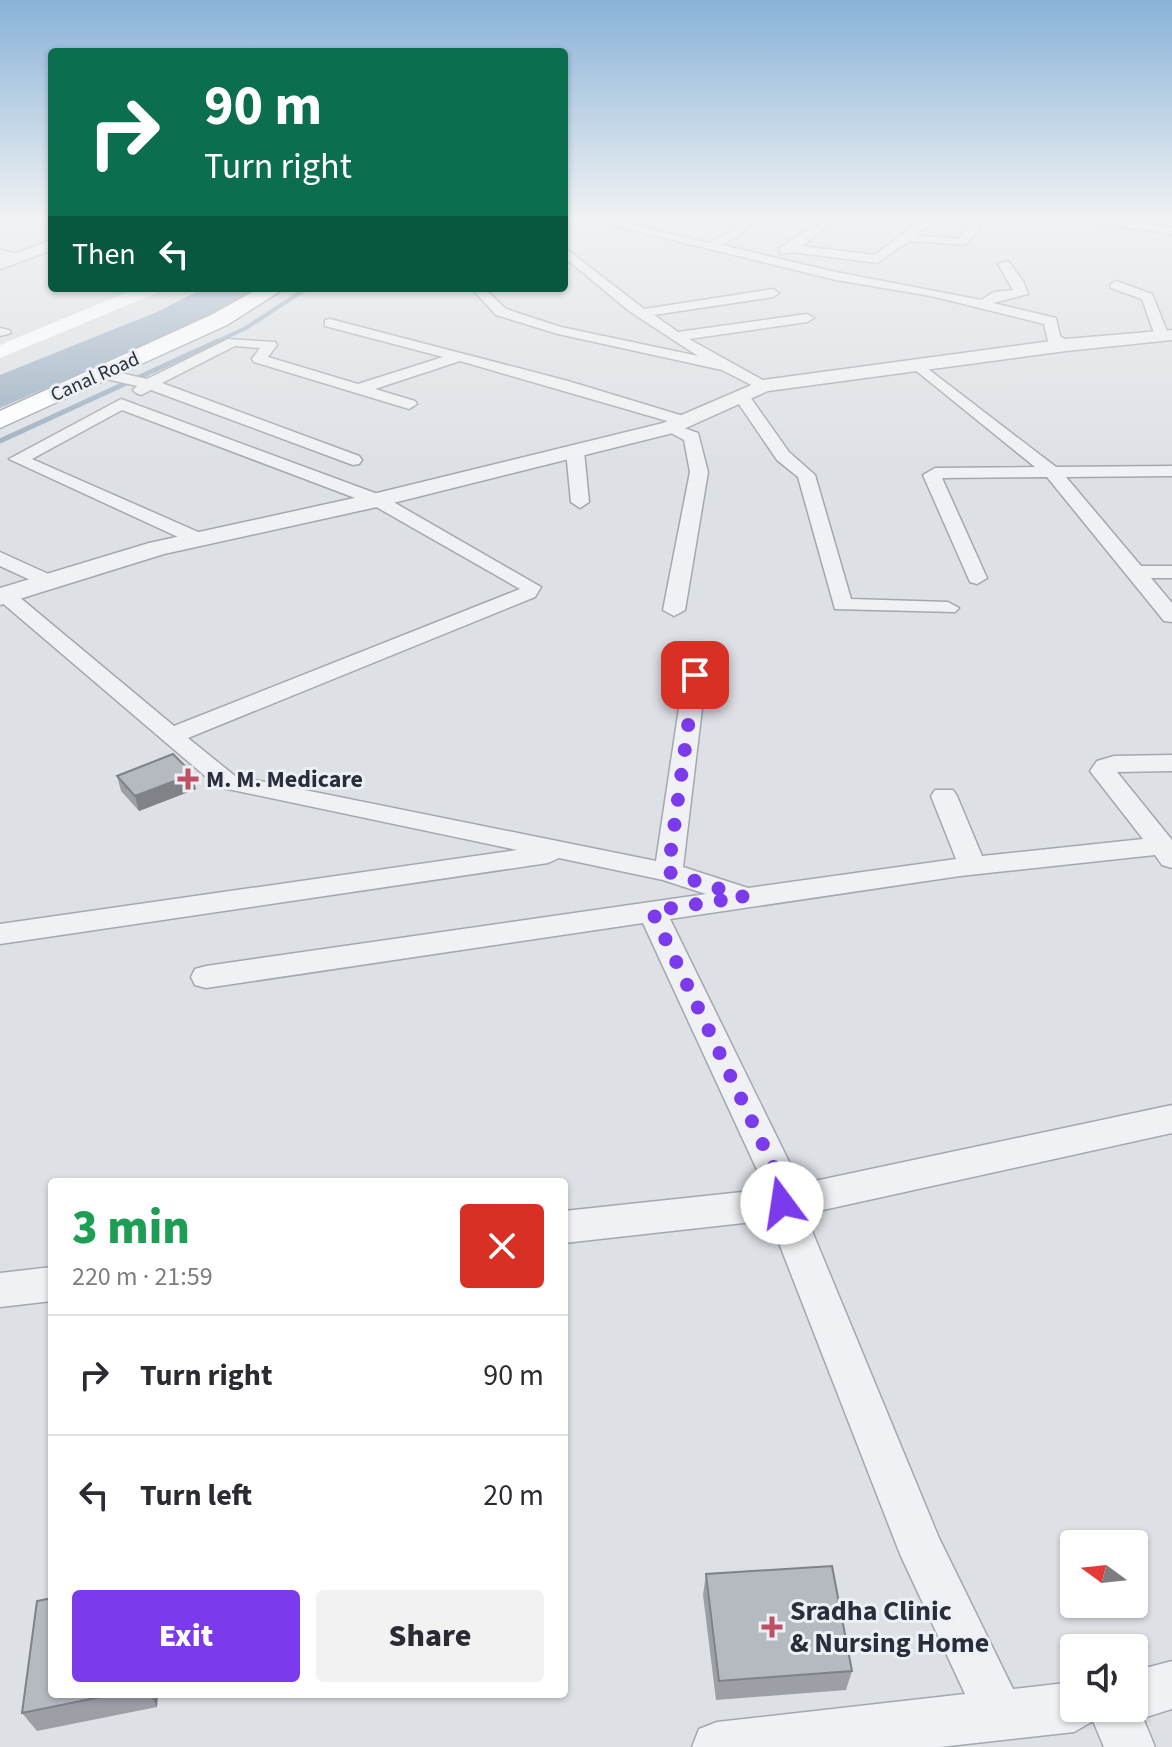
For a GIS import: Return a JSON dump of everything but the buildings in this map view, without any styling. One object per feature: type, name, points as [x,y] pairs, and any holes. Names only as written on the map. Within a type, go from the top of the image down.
[{"type":"main road","points":[[1,339],[119,300]]},
{"type":"main road","name":"Canal Road","points":[[0,420],[219,320],[255,300]]},
{"type":"street","points":[[489,300],[501,312],[558,330],[722,366]]},
{"type":"street","points":[[626,300],[722,366],[763,386]]},
{"type":"street","points":[[643,313],[731,300]]},
{"type":"street","points":[[962,300],[1051,321],[1053,338],[1066,345]]},
{"type":"street","points":[[984,304],[989,300]]},
{"type":"street","points":[[1151,300],[1155,306],[1155,321],[1167,335]]},
{"type":"street","points":[[677,336],[807,318]]},
{"type":"street","points":[[330,323],[459,357],[678,425],[692,437],[699,472],[674,610]]},
{"type":"street","points":[[3,596],[198,539],[377,500],[678,425],[763,386],[1066,345],[1167,335]]},
{"type":"street","points":[[198,539],[18,459],[121,404],[149,384],[233,342],[270,345],[259,359],[409,404]]},
{"type":"street","points":[[361,388],[459,357]]},
{"type":"street","points":[[919,366],[1053,473],[1172,616]]},
{"type":"street","points":[[103,374],[149,384],[353,460]]},
{"type":"street","points":[[742,397],[783,456],[806,475],[842,605],[948,608]]},
{"type":"street","points":[[121,404],[377,500],[532,590],[171,736]]},
{"type":"street","points":[[575,451],[580,502]]},
{"type":"street","points":[[977,578],[932,475],[944,472],[1172,471]]},
{"type":"street","points":[[0,558],[48,581]]},
{"type":"street","points":[[1135,572],[1172,572]]},
{"type":"street","points":[[3,596],[227,782],[668,872],[744,897]]},
{"type":"street","points":[[668,872],[695,675]]},
{"type":"street","points":[[1167,852],[1103,771],[1106,766],[1114,764],[1172,763]]},
{"type":"street","points":[[944,796],[972,865]]},
{"type":"street","points":[[0,934],[568,851]]},
{"type":"street","points":[[206,977],[972,865],[1167,852]]},
{"type":"street","points":[[652,911],[776,1172],[782,1203],[923,1554],[1000,1715]]},
{"type":"street","points":[[568,1227],[782,1203],[1172,1119]]},
{"type":"street","points":[[0,1290],[48,1284]]},
{"type":"street","points":[[1148,1692],[1172,1685]]},
{"type":"street","points":[[717,1747],[1060,1709]]},
{"type":"street","points":[[1118,1722],[1130,1747]]},
{"type":"water","points":[[181,300],[243,300],[210,318],[0,408],[0,375]]},
{"type":"waterway","points":[[214,343],[246,328],[289,300]]},
{"type":"waterway","points":[[0,441],[218,341]]},
{"type":"place","name":"M. M. Medicare","points":[[188,779]]},
{"type":"place","name":"Sradha Clinic & Nursing Home","points":[[772,1627]]},
{"type":"route","points":[[695,675],[668,872],[744,897],[652,911],[776,1172],[782,1203]]}]
